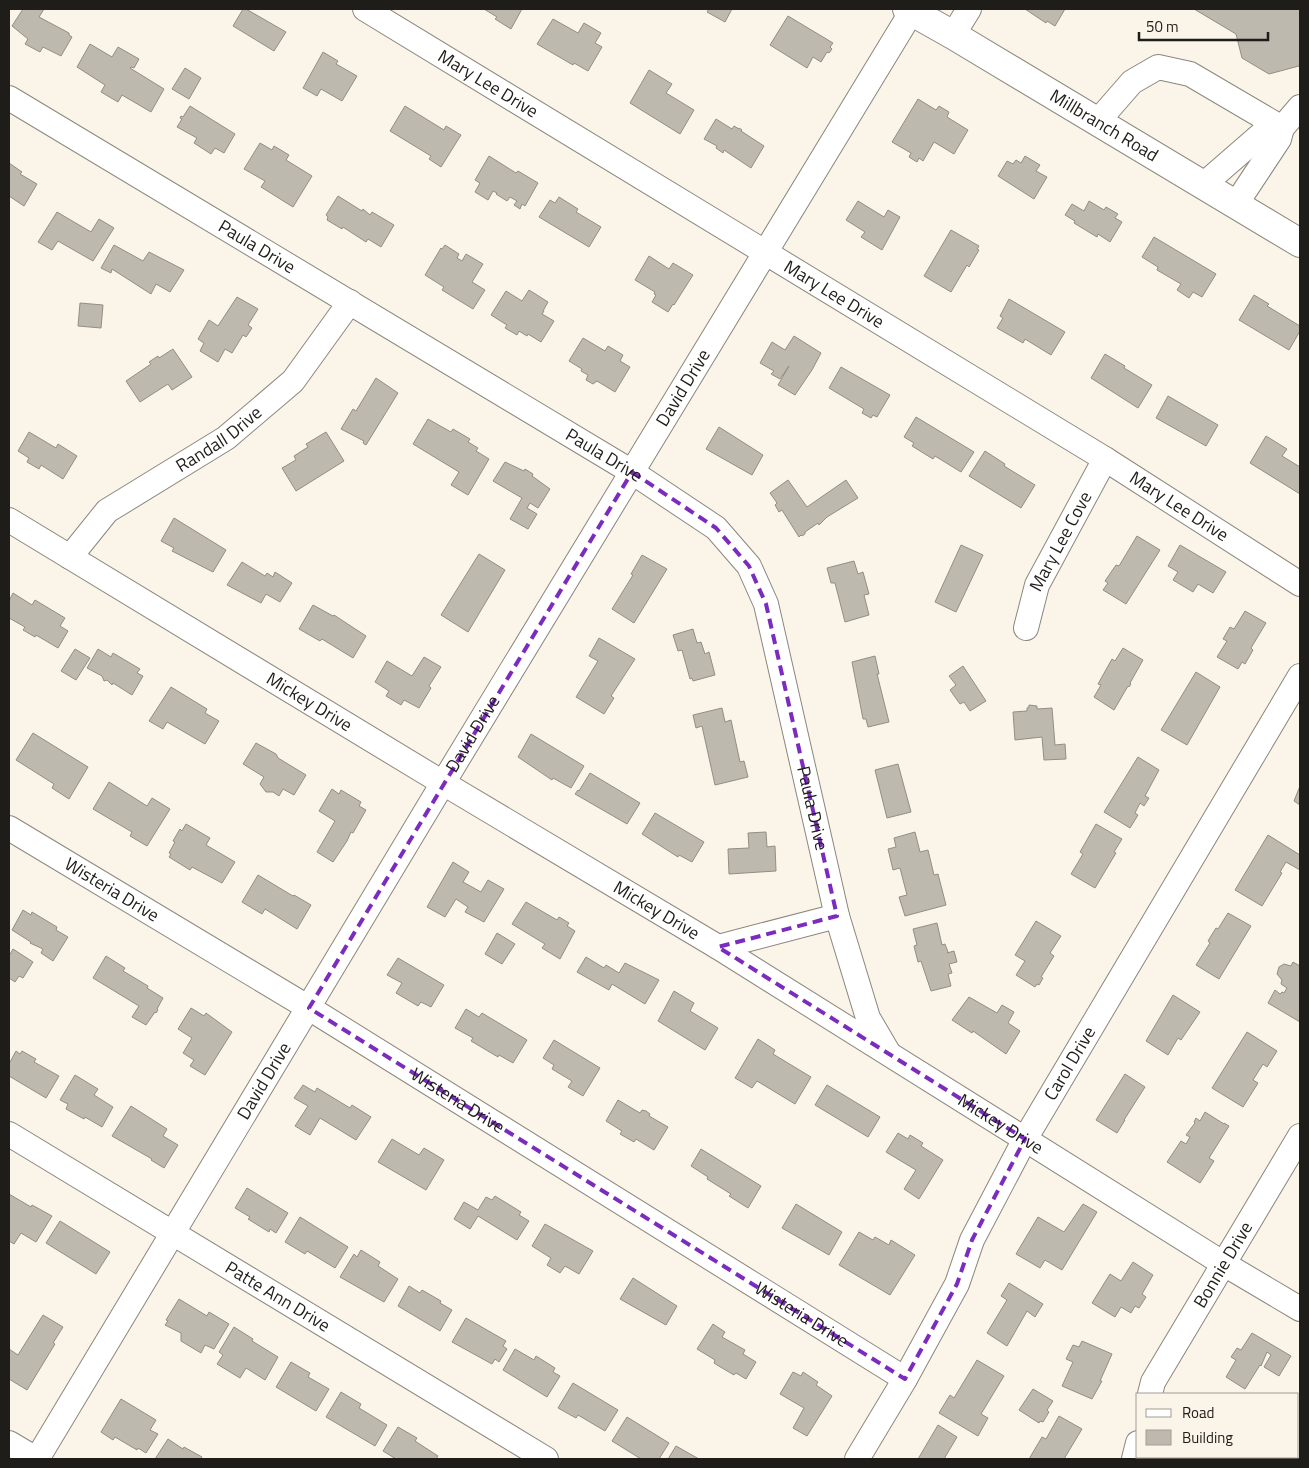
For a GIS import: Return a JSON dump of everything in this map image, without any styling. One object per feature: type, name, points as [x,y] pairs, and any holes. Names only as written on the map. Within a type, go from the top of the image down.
[{"type":"main road","name":"Millbranch Road","points":[[910,10],[1300,243]]},
{"type":"street","name":"Mary Lee Drive","points":[[365,9],[1105,459],[1300,584]]},
{"type":"street","points":[[954,35],[969,9]]},
{"type":"street","name":"David Drive","points":[[37,1459],[174,1234],[443,783],[766,254],[910,10]]},
{"type":"street","points":[[1098,121],[1132,82],[1158,67],[1190,74],[1282,128]]},
{"type":"street","name":"Paula Drive","points":[[9,98],[632,472],[716,528],[748,566],[766,604],[837,916],[868,1018],[889,1054]]},
{"type":"street","points":[[1236,204],[1279,138],[1282,128],[1300,107]]},
{"type":"street","points":[[1203,185],[1264,132],[1282,128]]},
{"type":"street","name":"Randall Drive","points":[[70,557],[106,512],[226,438],[293,381],[350,302]]},
{"type":"street","name":"Mary Lee Cove","points":[[1026,628],[1037,585],[1105,459]]},
{"type":"street","name":"Mickey Drive","points":[[9,520],[718,947],[1224,1264],[1300,1308]]},
{"type":"street","name":"Carol Drive","points":[[857,1459],[905,1379],[957,1284],[972,1240],[1025,1139],[1300,676]]},
{"type":"street","name":"Wisteria Drive","points":[[9,828],[309,1008],[905,1379]]},
{"type":"street","points":[[718,947],[837,916]]},
{"type":"street","name":"Patte Ann Drive","points":[[9,1134],[546,1459]]},
{"type":"street","name":"Bonnie Drive","points":[[1150,1393],[1153,1382],[1300,1136]]},
{"type":"street","points":[[9,1442],[37,1459]]},
{"type":"highlighted area","points":[[632,472],[716,528],[749,566],[766,604],[837,916],[718,947],[1025,1139],[972,1240],[957,1284],[905,1379],[309,1008]]},
{"type":"building","points":[[23,9],[44,9],[39,17],[69,33],[72,37],[61,56],[43,47],[40,52],[25,44],[28,39],[12,26]]},
{"type":"building","points":[[243,9],[286,32],[274,51],[233,26]]},
{"type":"building","points":[[484,9],[522,9],[511,29]]},
{"type":"building","points":[[709,9],[732,9],[725,22],[707,12]]},
{"type":"building","points":[[1025,9],[1065,9],[1055,26],[1047,21],[1046,23]]},
{"type":"building","points":[[1194,9],[1300,9],[1299,66],[1269,74],[1242,58],[1236,34]]},
{"type":"building","points":[[788,16],[833,43],[830,47],[832,49],[829,53],[827,52],[821,62],[813,57],[807,68],[770,45]]},
{"type":"building","points":[[553,19],[578,33],[584,23],[601,33],[595,43],[602,47],[588,71],[574,63],[573,65],[537,44]]},
{"type":"building","points":[[90,44],[112,57],[118,47],[139,59],[134,68],[130,68],[164,89],[151,112],[122,95],[118,102],[101,92],[105,85],[77,67]]},
{"type":"building","points":[[323,52],[338,61],[336,64],[357,76],[342,101],[321,89],[317,96],[303,88]]},
{"type":"building","points":[[185,68],[201,78],[189,99],[172,89]]},
{"type":"building","points":[[649,70],[672,84],[666,93],[694,110],[680,134],[630,103]]},
{"type":"building","points":[[918,99],[936,110],[939,106],[949,112],[947,117],[968,130],[954,154],[934,142],[923,161],[919,158],[917,162],[909,157],[911,153],[892,142]]},
{"type":"building","points":[[190,106],[235,134],[224,153],[215,148],[211,154],[194,143],[197,138],[177,127],[182,119],[180,118],[181,116],[183,117]]},
{"type":"building","points":[[405,106],[444,130],[446,126],[461,135],[441,167],[429,159],[431,156],[390,131]]},
{"type":"building","points":[[716,119],[732,129],[734,126],[739,128],[764,146],[751,168],[724,150],[723,153],[716,148],[717,146],[704,139]]},
{"type":"building","points":[[260,143],[272,150],[274,146],[289,155],[286,160],[312,176],[293,207],[261,187],[265,181],[244,169]]},
{"type":"building","points":[[489,156],[516,173],[518,171],[538,183],[525,206],[522,204],[520,209],[514,205],[517,201],[510,197],[507,201],[493,191],[488,200],[475,192],[480,183],[475,180]]},
{"type":"building","points":[[1025,156],[1040,165],[1036,171],[1047,177],[1034,199],[998,176],[1007,161],[1013,164],[1016,160],[1021,163]]},
{"type":"building","points":[[9,163],[22,172],[20,174],[37,184],[24,206],[9,196]]},
{"type":"building","points":[[338,196],[362,211],[363,209],[370,215],[372,212],[394,225],[381,247],[368,239],[366,242],[343,227],[342,229],[327,220],[328,217],[326,215]]},
{"type":"building","points":[[559,197],[578,209],[576,212],[601,227],[589,247],[539,217],[550,200],[555,203]]},
{"type":"building","points":[[858,201],[884,217],[888,210],[900,217],[882,250],[861,237],[865,232],[846,220]]},
{"type":"building","points":[[1089,201],[1104,210],[1106,207],[1118,214],[1115,218],[1122,222],[1110,242],[1098,234],[1097,237],[1065,215],[1072,204],[1084,211]]},
{"type":"building","points":[[57,212],[91,232],[99,219],[114,228],[93,261],[58,241],[52,250],[38,242]]},
{"type":"building","points":[[951,230],[979,246],[977,249],[979,250],[969,267],[967,265],[951,292],[924,276]]},
{"type":"building","points":[[1154,237],[1216,274],[1202,297],[1193,292],[1189,298],[1177,290],[1181,284],[1157,270],[1158,267],[1142,257]]},
{"type":"building","points":[[114,245],[143,261],[149,252],[184,270],[170,292],[156,284],[151,294],[112,269],[111,273],[101,268]]},
{"type":"building","points":[[445,245],[459,254],[457,258],[462,261],[466,254],[483,264],[472,282],[485,290],[473,309],[442,290],[444,287],[425,275],[441,248]]},
{"type":"building","points":[[649,256],[669,269],[673,263],[693,275],[668,312],[652,302],[656,295],[654,294],[655,292],[635,280]]},
{"type":"building","points":[[529,290],[548,302],[542,314],[554,321],[541,342],[519,331],[517,335],[505,328],[507,325],[491,315],[506,291],[522,301]]},
{"type":"building","points":[[1254,295],[1269,304],[1267,306],[1300,326],[1300,331],[1289,350],[1239,320]]},
{"type":"building","points":[[237,297],[258,309],[248,325],[252,328],[246,337],[243,335],[232,353],[225,349],[218,362],[200,351],[204,343],[198,339],[209,320],[218,326]]},
{"type":"building","points":[[1009,299],[1065,332],[1051,355],[1025,339],[1023,343],[997,328],[1003,318],[1000,316]]},
{"type":"building","points":[[80,303],[103,305],[101,328],[78,326]]},
{"type":"building","points":[[794,336],[821,353],[795,395],[778,385],[789,366],[780,379],[771,374],[774,371],[760,363],[772,342],[785,350]]},
{"type":"building","points":[[583,338],[605,351],[608,346],[623,355],[620,361],[630,367],[615,392],[597,381],[593,384],[586,380],[588,375],[569,361]]},
{"type":"building","points":[[173,349],[192,377],[172,390],[168,384],[140,402],[126,381],[151,364],[149,362]]},
{"type":"building","points":[[1105,354],[1152,385],[1138,408],[1091,378]]},
{"type":"building","points":[[841,367],[890,395],[877,417],[873,415],[871,418],[862,413],[864,409],[829,388]]},
{"type":"building","points":[[376,378],[398,393],[366,445],[363,443],[364,441],[341,429],[353,409],[356,411]]},
{"type":"building","points":[[1168,396],[1218,425],[1206,446],[1156,418]]},
{"type":"building","points":[[916,417],[974,452],[961,472],[935,456],[933,459],[912,446],[914,443],[904,437]]},
{"type":"building","points":[[428,419],[451,432],[453,429],[470,439],[468,442],[478,448],[476,451],[489,459],[468,495],[451,485],[459,472],[413,444]]},
{"type":"building","points":[[719,427],[763,455],[752,475],[706,449]]},
{"type":"building","points":[[29,432],[56,448],[58,444],[77,456],[63,479],[41,465],[39,469],[27,462],[29,458],[18,451]]},
{"type":"building","points":[[326,432],[344,461],[296,491],[282,468],[296,460],[294,456],[308,447],[306,444]]},
{"type":"building","points":[[1266,436],[1287,449],[1282,456],[1300,467],[1300,494],[1250,463]]},
{"type":"building","points":[[985,451],[1005,464],[1004,466],[1035,485],[1021,508],[969,476]]},
{"type":"building","points":[[505,462],[524,471],[525,469],[550,489],[538,508],[530,503],[527,508],[537,514],[528,529],[510,519],[522,498],[493,481]]},
{"type":"building","points":[[788,480],[807,507],[846,480],[858,498],[799,537],[782,510],[779,512],[775,505],[777,503],[770,493]]},
{"type":"building","points":[[174,518],[226,550],[213,572],[172,551],[174,548],[161,541]]},
{"type":"building","points":[[1137,536],[1160,550],[1126,604],[1103,590],[1108,583],[1105,581],[1116,565],[1119,566]]},
{"type":"building","points":[[961,545],[983,555],[956,612],[935,602]]},
{"type":"building","points":[[1180,545],[1226,572],[1213,593],[1198,584],[1193,592],[1173,580],[1178,572],[1168,566]]},
{"type":"building","points":[[479,554],[505,570],[468,632],[441,615]]},
{"type":"building","points":[[642,555],[667,569],[634,623],[612,609],[633,575],[631,574]]},
{"type":"building","points":[[854,561],[858,574],[863,572],[869,594],[864,595],[869,615],[845,622],[835,583],[831,583],[827,568]]},
{"type":"building","points":[[242,562],[265,576],[267,573],[273,577],[275,572],[292,583],[280,602],[266,594],[261,603],[227,585]]},
{"type":"building","points":[[13,593],[32,605],[35,600],[65,618],[60,626],[68,631],[58,648],[23,630],[25,627],[9,618],[9,601]]},
{"type":"building","points":[[313,605],[334,615],[366,636],[353,658],[322,639],[320,641],[299,629]]},
{"type":"building","points":[[1245,611],[1266,623],[1251,648],[1253,650],[1245,664],[1242,662],[1238,669],[1217,657],[1227,641],[1223,639],[1230,627],[1234,629]]},
{"type":"building","points":[[693,629],[697,643],[701,642],[705,654],[709,652],[715,675],[693,681],[692,678],[690,679],[682,650],[678,651],[673,635]]},
{"type":"building","points":[[599,638],[635,659],[611,696],[614,698],[604,714],[576,697],[598,661],[589,656]]},
{"type":"building","points":[[1123,648],[1143,660],[1131,684],[1114,710],[1094,697],[1101,685],[1098,684],[1112,659],[1115,661]]},
{"type":"building","points":[[75,649],[90,658],[76,680],[61,671]]},
{"type":"building","points":[[98,649],[111,657],[113,653],[140,669],[137,673],[143,676],[132,695],[113,683],[112,685],[107,680],[104,681],[102,676],[87,668]]},
{"type":"building","points":[[875,656],[879,674],[877,674],[889,722],[868,727],[866,719],[863,719],[852,662]]},
{"type":"building","points":[[424,657],[441,667],[429,686],[431,688],[419,708],[404,700],[401,705],[386,696],[389,691],[375,682],[387,661],[412,676]]},
{"type":"building","points":[[963,666],[986,701],[970,711],[964,702],[960,704],[950,690],[956,685],[949,676]]},
{"type":"building","points":[[1196,672],[1220,687],[1187,745],[1161,730]]},
{"type":"building","points":[[171,687],[207,709],[205,713],[219,721],[205,744],[167,722],[163,729],[149,721]]},
{"type":"building","points":[[1029,705],[1037,706],[1037,709],[1052,708],[1055,745],[1065,744],[1066,759],[1044,760],[1042,737],[1015,740],[1013,712],[1027,711]]},
{"type":"building","points":[[722,708],[725,722],[731,720],[740,762],[744,761],[748,777],[715,785],[702,726],[696,728],[693,715]]},
{"type":"building","points":[[33,733],[88,767],[69,799],[52,788],[54,784],[16,760]]},
{"type":"building","points":[[531,734],[584,766],[571,788],[553,778],[552,780],[518,757]]},
{"type":"building","points":[[256,743],[276,754],[278,758],[306,775],[294,795],[283,789],[279,796],[273,792],[266,792],[260,784],[264,777],[243,764]]},
{"type":"building","points":[[1138,757],[1159,770],[1145,796],[1149,798],[1144,806],[1140,803],[1135,813],[1138,815],[1130,828],[1104,812]]},
{"type":"building","points":[[898,764],[911,812],[887,818],[875,770]]},
{"type":"building","points":[[590,773],[640,803],[627,824],[575,794],[579,791]]},
{"type":"building","points":[[109,782],[147,806],[152,798],[170,809],[147,846],[130,836],[132,832],[93,809]]},
{"type":"building","points":[[1300,786],[1300,805],[1294,801]]},
{"type":"building","points":[[332,789],[339,794],[341,790],[361,802],[359,806],[366,810],[333,862],[317,852],[335,821],[319,811]]},
{"type":"building","points":[[655,813],[704,842],[692,862],[679,855],[678,857],[642,834]]},
{"type":"building","points":[[186,824],[210,838],[206,845],[235,862],[222,883],[192,867],[190,870],[169,857],[175,842],[173,841],[180,829],[182,831]]},
{"type":"building","points":[[1096,824],[1122,839],[1114,852],[1116,853],[1095,888],[1071,874],[1083,854],[1080,852]]},
{"type":"building","points":[[766,832],[767,847],[775,846],[776,871],[729,874],[728,849],[749,848],[748,833]]},
{"type":"building","points":[[915,832],[920,852],[928,850],[934,875],[938,874],[946,905],[905,916],[899,897],[907,895],[900,868],[893,870],[888,849],[896,847],[894,838]]},
{"type":"building","points":[[1268,835],[1300,855],[1300,870],[1286,862],[1280,872],[1282,873],[1262,906],[1235,890]]},
{"type":"building","points":[[453,862],[469,872],[463,882],[481,892],[488,880],[504,889],[484,922],[465,912],[468,907],[456,899],[445,917],[427,907]]},
{"type":"building","points":[[258,875],[311,905],[297,929],[265,909],[262,914],[242,902]]},
{"type":"building","points":[[526,902],[557,920],[559,917],[569,923],[567,926],[575,931],[560,959],[542,948],[545,944],[512,924]]},
{"type":"building","points":[[23,910],[31,915],[32,912],[57,927],[56,930],[68,937],[53,961],[41,953],[43,949],[30,943],[12,930]]},
{"type":"building","points":[[1228,913],[1251,926],[1219,979],[1196,965],[1210,943],[1208,941],[1216,928],[1218,929]]},
{"type":"building","points":[[1036,921],[1061,936],[1050,953],[1054,956],[1041,977],[1043,978],[1039,985],[1037,984],[1035,987],[1016,975],[1025,961],[1015,955]]},
{"type":"building","points":[[937,923],[942,945],[945,944],[947,953],[954,951],[957,962],[949,964],[952,973],[948,974],[951,986],[931,991],[921,961],[918,962],[914,946],[917,945],[913,929]]},
{"type":"building","points":[[497,933],[515,944],[502,964],[485,954]]},
{"type":"building","points":[[13,949],[33,962],[23,978],[19,976],[15,982],[9,978],[9,956]]},
{"type":"building","points":[[106,956],[125,968],[123,971],[148,986],[147,988],[163,998],[158,1010],[146,1025],[132,1017],[139,1006],[93,978]]},
{"type":"building","points":[[586,957],[604,968],[606,965],[619,973],[625,963],[659,980],[645,1004],[612,984],[609,990],[577,972]]},
{"type":"building","points":[[398,958],[444,985],[431,1007],[421,1002],[418,1006],[396,993],[402,983],[387,975]]},
{"type":"building","points":[[1293,962],[1300,966],[1300,1022],[1268,1003],[1275,990],[1280,994],[1284,993],[1287,988],[1281,984],[1282,980],[1277,974],[1279,967],[1284,964],[1291,966]]},
{"type":"building","points":[[674,991],[694,1003],[690,1011],[718,1028],[705,1050],[658,1021]]},
{"type":"building","points":[[1173,995],[1200,1012],[1181,1040],[1178,1038],[1168,1055],[1146,1041]]},
{"type":"building","points":[[969,997],[997,1013],[1002,1005],[1014,1012],[1008,1023],[1020,1031],[1006,1054],[973,1031],[972,1033],[952,1020]]},
{"type":"building","points":[[191,1008],[204,1016],[206,1013],[232,1032],[205,1075],[190,1066],[194,1060],[183,1053],[192,1038],[178,1029]]},
{"type":"building","points":[[466,1009],[479,1017],[482,1013],[527,1040],[513,1063],[499,1055],[498,1057],[471,1041],[473,1038],[455,1028]]},
{"type":"building","points":[[1247,1032],[1277,1051],[1267,1067],[1263,1064],[1253,1080],[1258,1083],[1243,1107],[1212,1088]]},
{"type":"building","points":[[758,1039],[775,1050],[773,1054],[811,1077],[795,1104],[757,1081],[752,1088],[735,1078]]},
{"type":"building","points":[[554,1040],[600,1068],[583,1096],[568,1087],[572,1081],[552,1069],[554,1065],[543,1058]]},
{"type":"building","points":[[16,1051],[20,1054],[22,1051],[36,1059],[34,1062],[59,1076],[46,1098],[9,1076],[9,1064]]},
{"type":"building","points":[[1125,1074],[1145,1087],[1117,1133],[1096,1120]]},
{"type":"building","points":[[75,1075],[98,1089],[94,1095],[113,1107],[102,1127],[66,1109],[68,1104],[60,1100]]},
{"type":"building","points":[[303,1085],[315,1092],[317,1088],[350,1108],[352,1105],[371,1117],[356,1140],[320,1118],[310,1135],[295,1126],[308,1106],[294,1098]]},
{"type":"building","points":[[827,1085],[880,1117],[868,1137],[815,1105]]},
{"type":"building","points":[[618,1100],[640,1113],[642,1110],[646,1111],[650,1114],[649,1116],[668,1127],[654,1150],[636,1139],[634,1142],[620,1134],[622,1131],[606,1121]]},
{"type":"building","points":[[131,1106],[167,1129],[163,1136],[178,1145],[164,1168],[112,1136]]},
{"type":"building","points":[[1205,1112],[1229,1126],[1209,1158],[1214,1161],[1200,1183],[1167,1162],[1181,1141],[1186,1144],[1190,1137],[1186,1135],[1195,1123],[1196,1118],[1200,1121]]},
{"type":"building","points":[[898,1133],[908,1139],[910,1135],[923,1143],[921,1146],[943,1160],[919,1199],[904,1189],[916,1170],[886,1152]]},
{"type":"building","points":[[392,1139],[419,1155],[424,1148],[444,1160],[426,1190],[378,1162]]},
{"type":"building","points":[[701,1149],[761,1186],[748,1208],[729,1196],[731,1194],[691,1166]]},
{"type":"building","points":[[247,1188],[288,1213],[276,1233],[270,1229],[269,1232],[235,1208]]},
{"type":"building","points":[[9,1194],[31,1207],[32,1205],[52,1216],[36,1242],[21,1233],[14,1244],[9,1241]]},
{"type":"building","points":[[495,1196],[521,1212],[519,1215],[529,1221],[517,1240],[478,1216],[470,1229],[454,1219],[464,1202],[478,1210],[486,1197],[492,1200]]},
{"type":"building","points":[[796,1204],[842,1232],[829,1255],[782,1228]]},
{"type":"building","points":[[1083,1204],[1097,1212],[1062,1270],[1045,1260],[1040,1268],[1016,1254],[1038,1217],[1064,1232]]},
{"type":"building","points":[[300,1217],[348,1247],[335,1268],[307,1251],[305,1254],[285,1242]]},
{"type":"building","points":[[60,1221],[110,1252],[96,1274],[46,1243]]},
{"type":"building","points":[[545,1224],[593,1251],[579,1274],[565,1266],[560,1273],[547,1265],[551,1258],[532,1246]]},
{"type":"building","points":[[859,1232],[873,1240],[875,1237],[889,1245],[891,1240],[915,1255],[890,1295],[839,1265]]},
{"type":"building","points":[[361,1250],[380,1262],[378,1266],[398,1279],[384,1302],[340,1277],[354,1254],[357,1257]]},
{"type":"building","points":[[1133,1262],[1153,1275],[1142,1294],[1146,1297],[1139,1308],[1135,1306],[1131,1313],[1121,1307],[1115,1317],[1092,1303],[1110,1274],[1121,1281]]},
{"type":"building","points":[[633,1278],[677,1306],[666,1325],[620,1299]]},
{"type":"building","points":[[1009,1283],[1043,1304],[1035,1317],[1027,1311],[1007,1346],[987,1333],[1007,1300],[1001,1296]]},
{"type":"building","points":[[409,1286],[420,1293],[422,1290],[452,1310],[440,1331],[398,1306]]},
{"type":"building","points":[[179,1299],[207,1316],[209,1312],[229,1324],[214,1349],[205,1345],[201,1353],[181,1341],[181,1333],[165,1325]]},
{"type":"building","points":[[43,1315],[63,1327],[27,1390],[9,1379],[9,1349],[18,1355]]},
{"type":"building","points":[[466,1318],[506,1341],[503,1346],[507,1349],[499,1362],[495,1359],[492,1364],[452,1342]]},
{"type":"building","points":[[713,1324],[725,1332],[722,1337],[745,1350],[743,1354],[756,1362],[746,1379],[736,1373],[734,1375],[717,1365],[714,1363],[715,1360],[697,1349]]},
{"type":"building","points":[[234,1327],[278,1357],[265,1380],[246,1368],[240,1378],[217,1364],[223,1355],[219,1352]]},
{"type":"building","points":[[1252,1333],[1291,1356],[1279,1376],[1264,1367],[1271,1355],[1267,1352],[1261,1366],[1245,1389],[1226,1377],[1236,1360],[1231,1357],[1237,1348],[1241,1350]]},
{"type":"building","points":[[1082,1341],[1112,1354],[1100,1381],[1102,1381],[1092,1399],[1062,1386],[1073,1362],[1066,1359],[1073,1345],[1079,1347]]},
{"type":"building","points":[[515,1349],[534,1360],[536,1356],[555,1368],[553,1372],[560,1376],[547,1397],[503,1370]]},
{"type":"building","points":[[977,1360],[1004,1376],[981,1414],[988,1418],[978,1436],[939,1413],[950,1395],[954,1398]]},
{"type":"building","points":[[291,1362],[310,1373],[308,1377],[329,1389],[316,1411],[276,1387]]},
{"type":"building","points":[[793,1372],[801,1376],[803,1372],[818,1382],[816,1385],[832,1396],[807,1436],[793,1428],[804,1408],[780,1394]]},
{"type":"building","points":[[573,1383],[618,1410],[605,1431],[578,1415],[576,1418],[558,1408]]},
{"type":"building","points":[[1033,1389],[1053,1401],[1047,1410],[1049,1412],[1043,1422],[1040,1421],[1039,1423],[1019,1410]]},
{"type":"building","points":[[341,1392],[361,1404],[359,1408],[387,1425],[375,1446],[326,1417]]},
{"type":"building","points":[[121,1399],[156,1420],[150,1430],[158,1434],[146,1453],[115,1437],[113,1440],[101,1432]]},
{"type":"building","points":[[1059,1416],[1082,1429],[1064,1459],[1029,1459],[1042,1437],[1046,1439]]},
{"type":"building","points":[[627,1417],[669,1443],[659,1459],[641,1459],[612,1441]]},
{"type":"building","points":[[938,1425],[957,1437],[944,1459],[918,1459]]},
{"type":"building","points":[[398,1427],[417,1438],[415,1441],[438,1456],[436,1459],[396,1459],[383,1451]]},
{"type":"building","points":[[168,1439],[183,1449],[184,1447],[202,1457],[201,1459],[155,1459]]},
{"type":"building","points":[[676,1446],[699,1459],[668,1459]]},
{"type":"building","points":[[1182,1458],[1210,1458],[1210,1459]]}]
